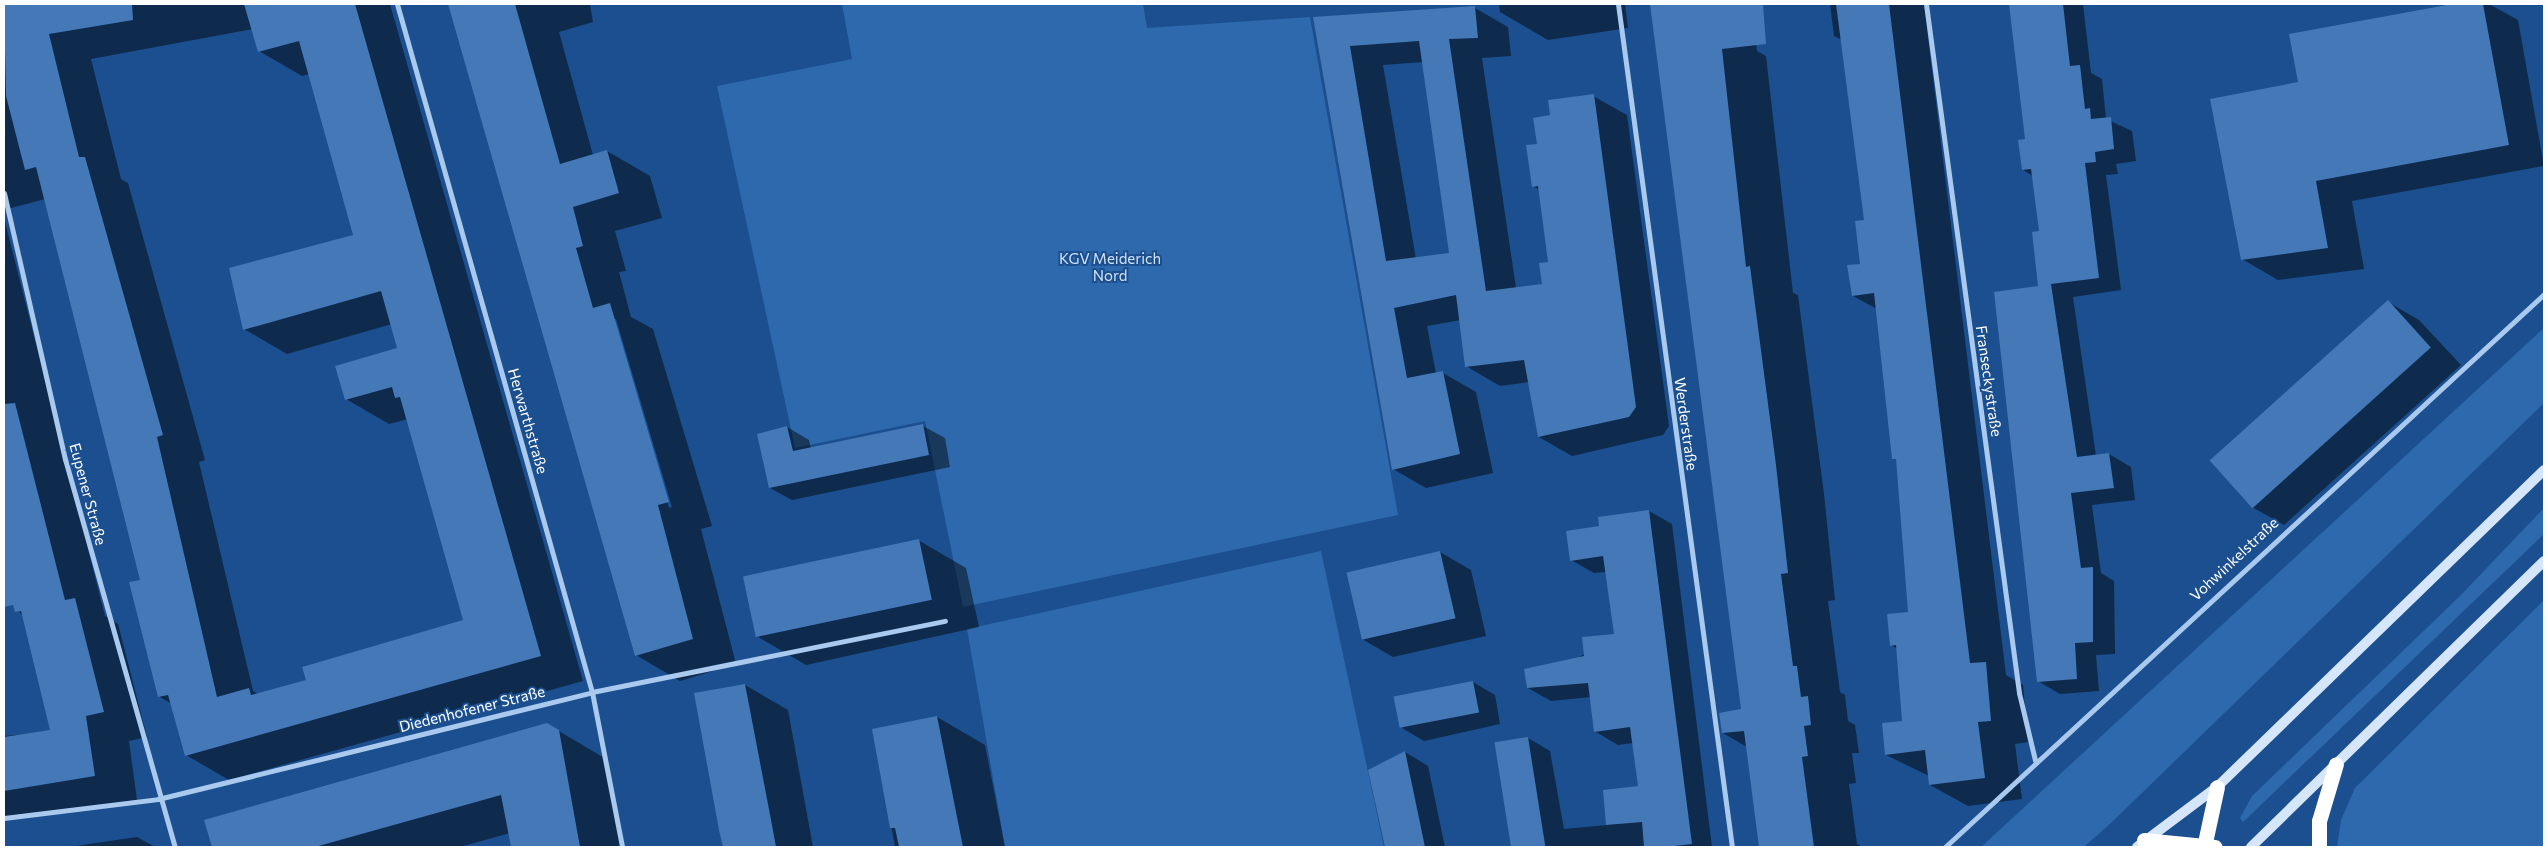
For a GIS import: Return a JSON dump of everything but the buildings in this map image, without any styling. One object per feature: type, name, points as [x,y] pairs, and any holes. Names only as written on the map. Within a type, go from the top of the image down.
[{"type":"highway","points":[[2319,847],[2319,821],[2336,764]]},
{"type":"highway","points":[[2140,844],[2208,846],[2217,787]]},
{"type":"main road","points":[[2140,844],[2217,787],[2544,470]]},
{"type":"main road","points":[[2251,847],[2544,561]]},
{"type":"street","name":"Herwarthstraße","points":[[397,4],[592,692],[622,847]]},
{"type":"street","name":"Werderstraße","points":[[1618,4],[1732,847]]},
{"type":"street","name":"Franseckystraße","points":[[1926,4],[2019,693],[2035,760]]},
{"type":"street","name":"Eupener Straße","points":[[4,193],[65,458],[158,799],[175,847]]},
{"type":"street","name":"Vohwinkelstraße","points":[[1945,847],[2035,760],[2544,294]]},
{"type":"street","name":"Diedenhofener Straße","points":[[4,818],[158,799],[592,692],[945,621]]},
{"type":"green space","name":"KGV Meiderich Nord","points":[[842,4],[1143,4],[1147,28],[1310,17],[1398,515],[963,607],[925,421],[795,448],[717,86],[852,59]]},
{"type":"green space","points":[[2544,328],[2544,403],[2111,823],[2084,847],[1981,847]]},
{"type":"green space","points":[[2544,508],[2544,534],[2243,822],[2240,818],[2252,796],[2460,596]]},
{"type":"green space","points":[[1321,551],[1384,847],[1005,847],[967,629]]},
{"type":"green space","points":[[2544,600],[2544,847],[2337,847],[2341,820],[2355,788]]}]
